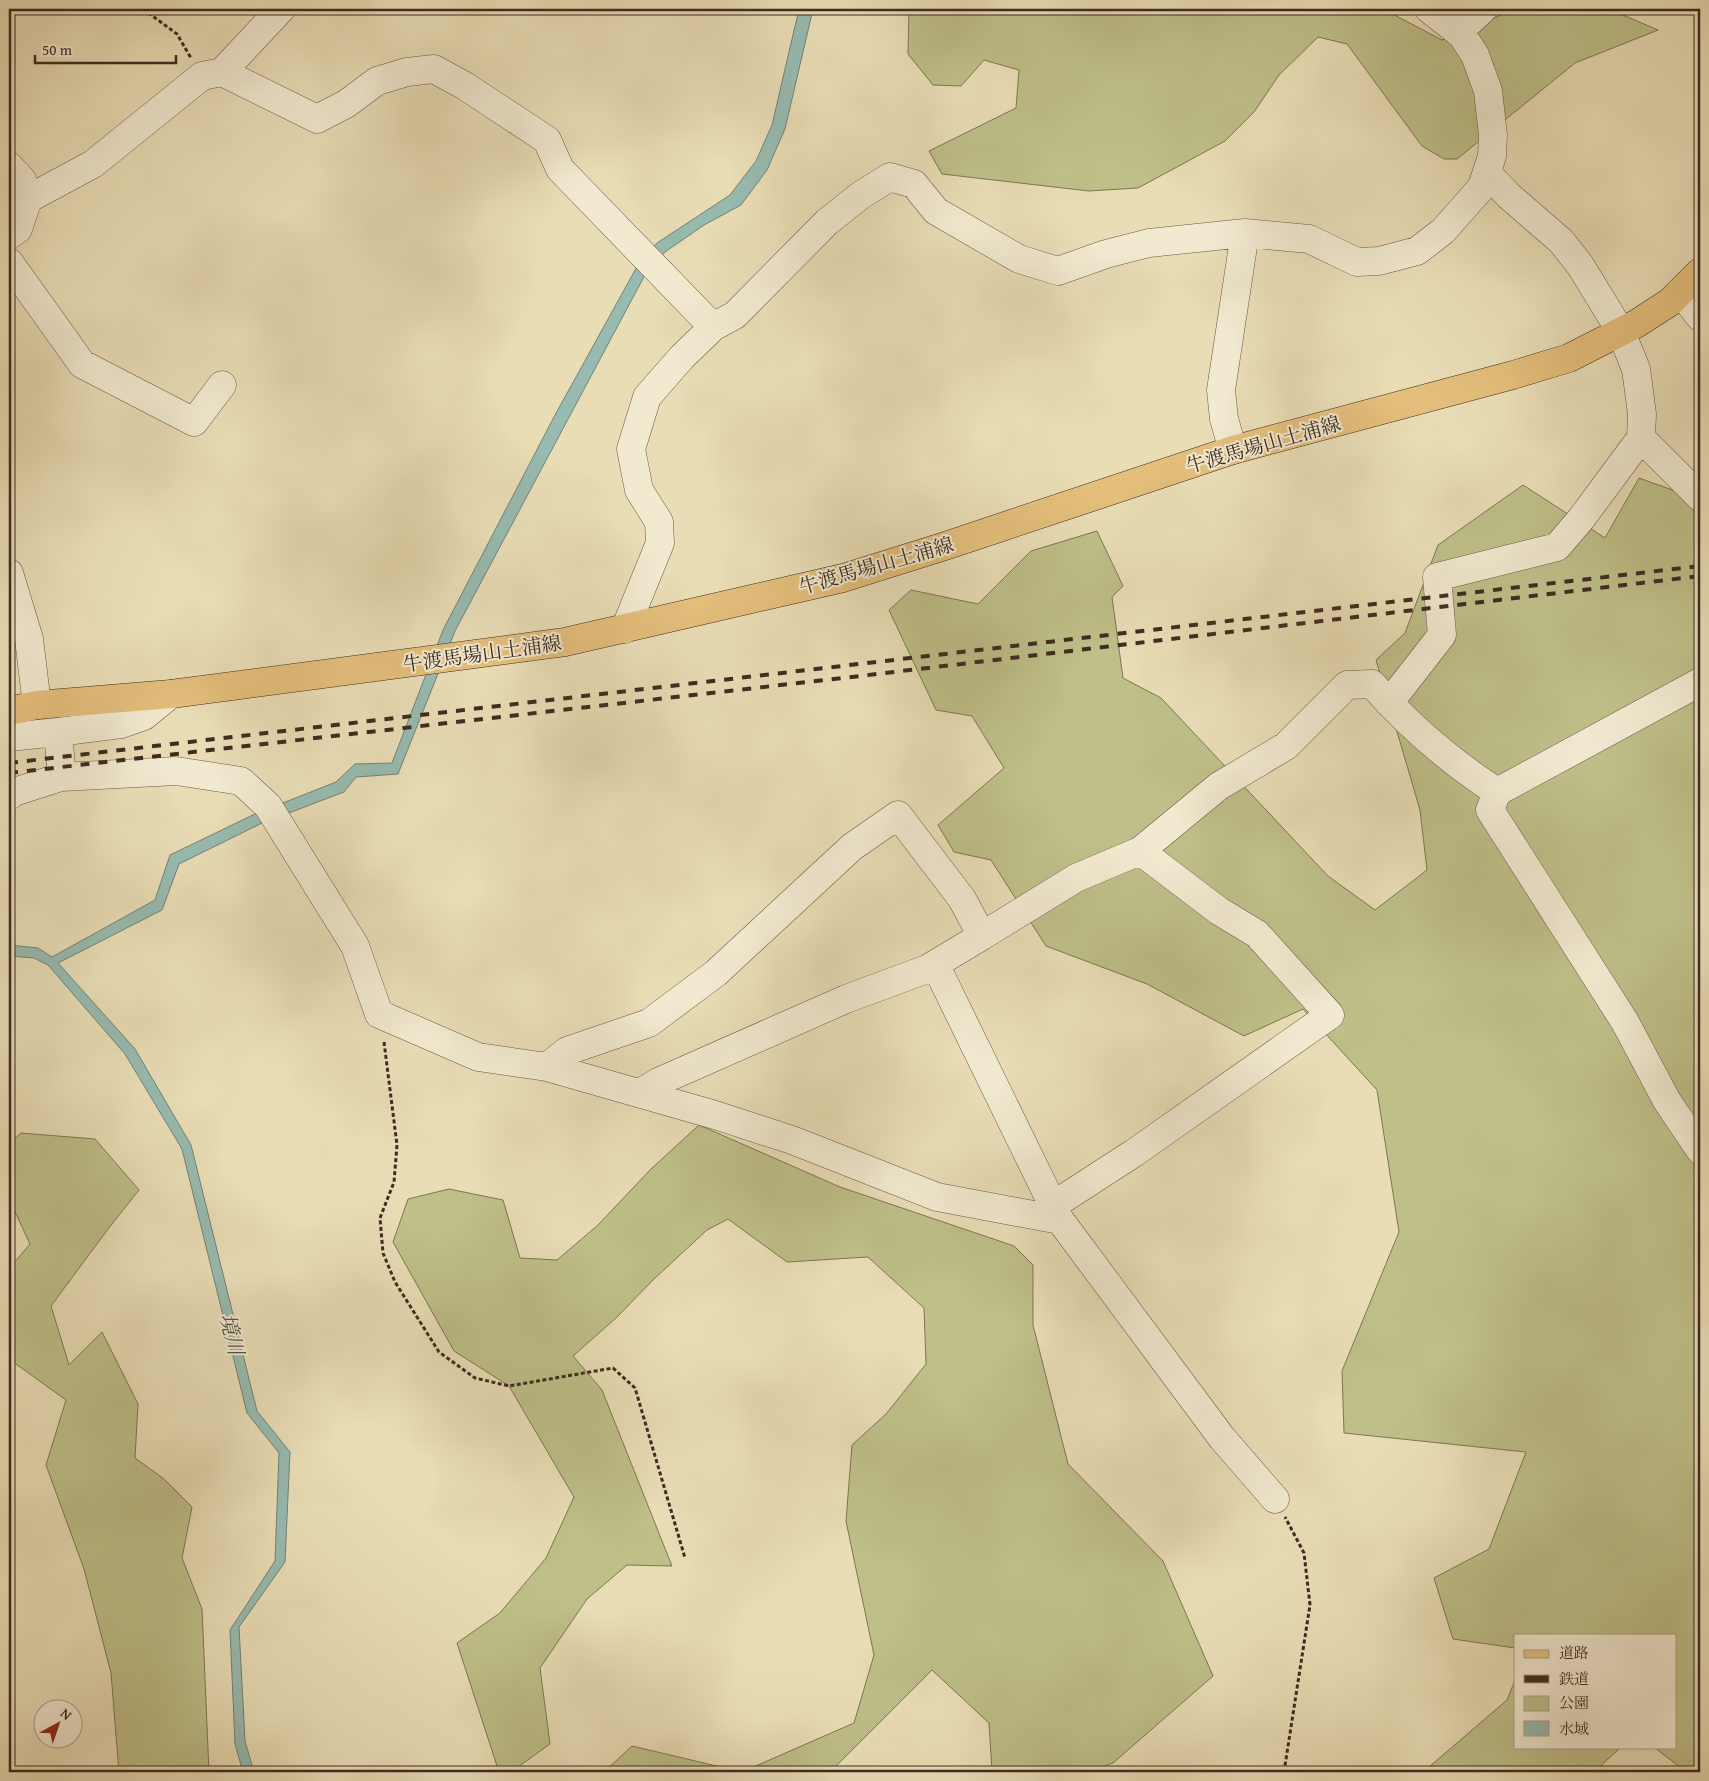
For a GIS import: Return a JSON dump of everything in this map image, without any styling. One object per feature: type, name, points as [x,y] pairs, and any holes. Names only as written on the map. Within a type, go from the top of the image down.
[{"type":"main road","name":"牛渡馬場山土浦線","points":[[9,711],[37,705],[171,694],[566,642],[844,578],[1233,450],[1513,375],[1569,358],[1636,324],[1670,302],[1700,272]]},
{"type":"street","points":[[28,199],[93,164],[212,74],[281,9]]},
{"type":"street","points":[[625,629],[660,543],[659,522],[639,490],[631,448],[646,397],[682,357],[713,327],[735,314],[827,222],[861,195],[890,177],[914,184],[936,211],[1019,259],[1058,271],[1106,254],[1150,243],[1245,233],[1309,239],[1357,262],[1379,260],[1417,250],[1443,231],[1482,187],[1492,156],[1494,135],[1488,92],[1475,55],[1462,35],[1429,9]]},
{"type":"street","points":[[1458,32],[1483,9]]},
{"type":"street","points":[[212,74],[317,119],[346,104],[377,82],[407,72],[434,69],[465,86],[547,140],[560,169],[713,327]]},
{"type":"street","points":[[9,166],[22,180],[28,199],[18,229],[9,235]]},
{"type":"street","points":[[1389,704],[1442,635],[1437,577],[1557,547],[1581,519],[1641,438],[1642,414],[1636,369],[1621,332],[1580,265],[1561,241],[1509,196],[1487,173]]},
{"type":"street","points":[[1233,450],[1224,419],[1221,390],[1245,233]]},
{"type":"street","points":[[9,262],[82,364],[194,422],[222,386]]},
{"type":"street","points":[[1680,292],[1700,317]]},
{"type":"street","points":[[1641,438],[1700,497]]},
{"type":"street","points":[[9,573],[29,639],[37,705]]},
{"type":"street","points":[[1700,682],[1497,792],[1490,810],[1625,1022],[1667,1100],[1700,1150]]},
{"type":"street","points":[[640,1093],[658,1082],[837,1003],[926,969],[1076,878],[1140,851],[1219,786],[1286,746],[1347,686],[1372,684],[1389,704],[1463,770],[1497,792]]},
{"type":"street","points":[[9,737],[121,724],[144,716],[171,694]]},
{"type":"street","points":[[58,732],[61,777]]},
{"type":"street","points":[[9,796],[14,792],[61,777],[176,771],[241,781],[268,806],[355,946],[379,1014],[478,1057],[547,1067],[715,1115],[792,1140],[937,1197],[1056,1213],[1134,1153],[1330,1015],[1257,934],[1219,911],[1140,851]]},
{"type":"street","points":[[547,1067],[567,1051],[649,1023],[716,972],[852,847],[898,815],[962,899],[982,936]]},
{"type":"street","points":[[935,964],[1056,1213],[1222,1438],[1276,1499]]},
{"type":"path","points":[[143,9],[177,34],[212,74]]},
{"type":"path","points":[[379,1014],[397,1145],[394,1182],[380,1218],[383,1253],[396,1282],[439,1352],[474,1378],[509,1386],[613,1368],[635,1388],[685,1558]]},
{"type":"path","points":[[1276,1499],[1304,1553],[1310,1605],[1284,1772]]},
{"type":"green space","points":[[909,9],[1383,9],[1442,40],[1515,9],[1560,9],[1623,15],[1658,30],[1575,63],[1457,159],[1444,159],[1422,146],[1347,44],[1318,37],[1279,75],[1254,112],[1225,141],[1138,188],[1089,191],[942,174],[929,151],[1016,108],[1019,70],[984,60],[961,86],[933,85],[908,54]]},
{"type":"green space","points":[[1639,478],[1700,500],[1700,1772],[1686,1772],[1655,1748],[1676,1748],[1676,1634],[1514,1634],[1514,1648],[1453,1639],[1434,1578],[1489,1549],[1526,1452],[1344,1433],[1342,1371],[1399,1232],[1377,1090],[1303,1009],[1244,1036],[1147,984],[1046,946],[991,860],[954,852],[938,825],[1004,768],[972,716],[936,710],[889,610],[911,590],[978,604],[1031,551],[1097,531],[1123,586],[1112,597],[1123,678],[1161,698],[1328,876],[1375,910],[1427,870],[1420,810],[1376,660],[1405,633],[1438,545],[1523,485],[1605,538]]},
{"type":"green space","points":[[699,1125],[840,1187],[1014,1246],[1033,1265],[1033,1325],[1068,1464],[1163,1561],[1213,1676],[1113,1763],[1087,1772],[992,1772],[989,1723],[932,1670],[830,1772],[742,1772],[854,1723],[874,1655],[846,1521],[852,1445],[886,1414],[926,1364],[924,1308],[868,1257],[787,1262],[728,1219],[707,1230],[654,1279],[616,1318],[573,1356],[602,1390],[672,1566],[627,1565],[587,1599],[540,1668],[550,1744],[511,1772],[499,1772],[457,1643],[500,1613],[546,1558],[574,1497],[509,1386],[454,1351],[393,1242],[408,1199],[449,1189],[503,1200],[520,1258],[557,1260],[598,1225],[651,1169]]},
{"type":"green space","points":[[21,1133],[95,1139],[139,1190],[51,1306],[69,1365],[102,1332],[138,1404],[135,1458],[164,1479],[192,1507],[182,1558],[202,1609],[209,1772],[119,1772],[111,1673],[84,1569],[46,1465],[66,1400],[9,1359],[9,1269],[30,1244],[9,1199],[10,1143]]},
{"type":"green space","points":[[1514,1682],[1514,1748],[1620,1748],[1594,1772],[1431,1772],[1429,1767],[1507,1700]]},
{"type":"green space","points":[[632,1746],[742,1772],[604,1772]]},
{"type":"water","name":"境川","points":[[799,9],[813,9],[785,129],[767,170],[741,205],[704,225],[665,252],[646,273],[455,631],[398,774],[356,777],[344,792],[260,824],[179,864],[162,910],[58,963],[135,1049],[191,1145],[257,1411],[290,1452],[285,1562],[239,1627],[245,1741],[254,1772],[243,1772],[235,1744],[230,1630],[275,1561],[279,1453],[247,1413],[182,1149],[125,1054],[48,965],[34,958],[9,956],[9,945],[38,948],[52,957],[155,900],[170,855],[255,814],[336,782],[355,764],[392,763],[443,630],[555,415],[639,263],[657,243],[730,195],[756,161],[772,125]]},
{"type":"railway","points":[[9,763],[1700,566]]},
{"type":"railway","points":[[9,773],[860,676],[1700,576]]}]
